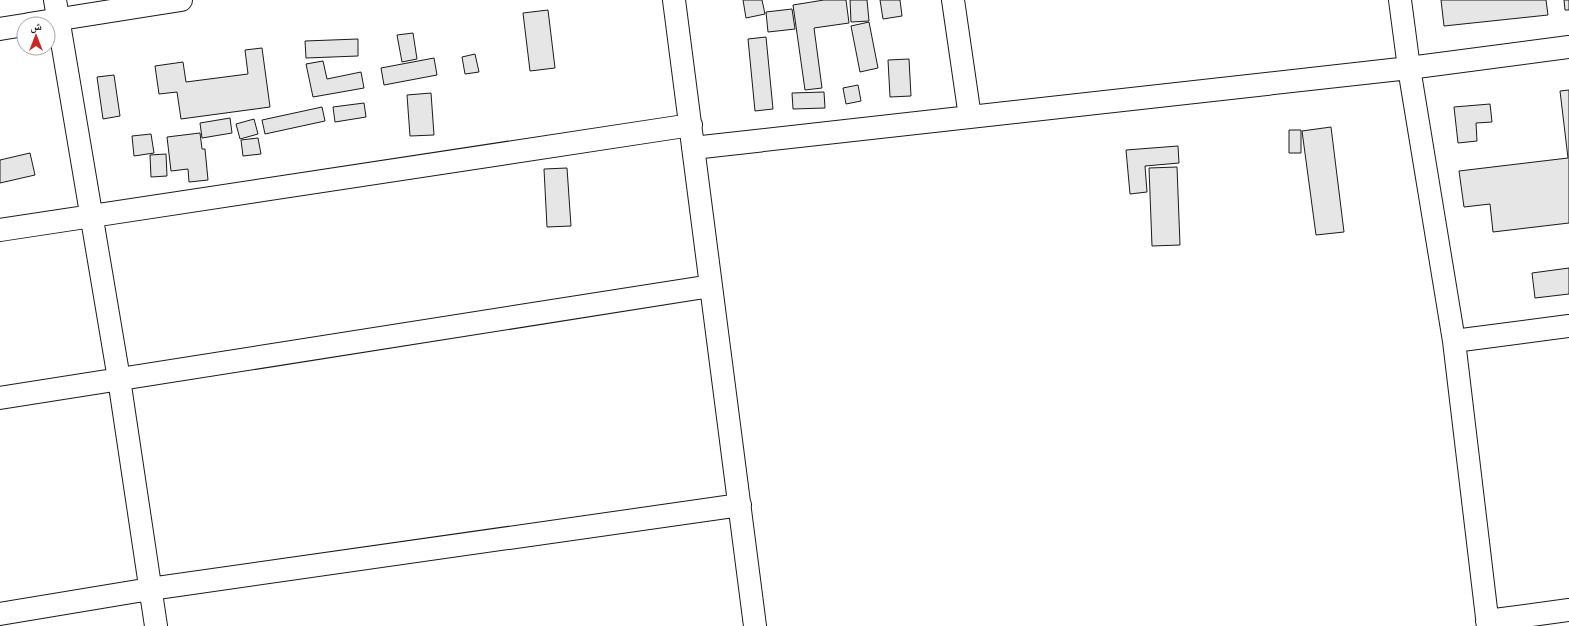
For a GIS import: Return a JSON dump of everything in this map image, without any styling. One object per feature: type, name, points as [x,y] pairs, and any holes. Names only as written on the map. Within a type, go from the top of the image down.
[{"type":"street","points":[[45,16],[57,10],[181,0]]},
{"type":"street","points":[[674,0],[755,626]]},
{"type":"street","points":[[953,0],[970,117]]},
{"type":"street","points":[[1400,0],[1409,68],[1454,342],[1487,623],[1569,610]]},
{"type":"street","points":[[57,10],[119,380],[156,626]]},
{"type":"street","points":[[0,29],[16,26]]},
{"type":"street","points":[[693,148],[1409,68],[1569,47]]},
{"type":"street","points":[[0,230],[691,125]]},
{"type":"street","points":[[0,398],[712,286]]},
{"type":"street","points":[[1454,342],[1569,326]]},
{"type":"street","points":[[0,614],[150,589],[740,505]]},
{"type":"building","points":[[743,0],[762,0],[765,14],[746,18]]},
{"type":"building","points":[[824,0],[846,0],[849,23],[814,28],[822,88],[805,90],[793,5]]},
{"type":"building","points":[[850,0],[867,0],[869,21],[851,22]]},
{"type":"building","points":[[880,0],[900,0],[902,16],[883,19]]},
{"type":"building","points":[[1441,0],[1546,0],[1548,15],[1444,26]]},
{"type":"building","points":[[1564,0],[1569,0],[1569,10],[1565,10]]},
{"type":"building","points":[[792,9],[795,29],[768,32],[766,12]]},
{"type":"building","points":[[548,10],[555,68],[530,71],[523,13]]},
{"type":"building","points":[[869,22],[878,68],[860,72],[851,26]]},
{"type":"building","points":[[413,33],[417,59],[402,62],[397,35]]},
{"type":"building","points":[[766,37],[773,109],[755,111],[748,39]]},
{"type":"building","points":[[358,39],[358,56],[306,58],[305,41]]},
{"type":"building","points":[[262,48],[270,107],[181,119],[177,92],[159,94],[155,66],[183,62],[186,82],[248,74],[245,50]]},
{"type":"building","points":[[475,54],[479,72],[465,74],[462,57]]},
{"type":"building","points":[[434,58],[437,75],[384,85],[381,68]]},
{"type":"building","points":[[909,59],[911,96],[890,97],[888,60]]},
{"type":"building","points":[[323,61],[327,79],[361,72],[364,88],[313,97],[306,64]]},
{"type":"building","points":[[114,75],[120,116],[103,119],[97,77]]},
{"type":"building","points":[[858,85],[861,101],[846,104],[843,88]]},
{"type":"building","points":[[1569,90],[1569,223],[1493,232],[1490,204],[1464,207],[1459,171],[1568,158],[1560,91]]},
{"type":"building","points":[[824,92],[825,108],[793,109],[792,93]]},
{"type":"building","points":[[431,93],[434,135],[410,136],[407,95]]},
{"type":"building","points":[[364,103],[366,117],[335,122],[333,107]]},
{"type":"building","points":[[1490,104],[1492,122],[1476,123],[1477,141],[1458,143],[1454,107]]},
{"type":"building","points":[[322,107],[325,121],[265,134],[262,120]]},
{"type":"building","points":[[230,118],[232,133],[202,138],[200,123]]},
{"type":"building","points":[[254,119],[258,134],[240,139],[236,124]]},
{"type":"building","points":[[1331,127],[1344,232],[1316,235],[1302,131]]},
{"type":"building","points":[[1289,130],[1301,130],[1301,153],[1289,153]]},
{"type":"building","points":[[200,133],[202,149],[205,149],[208,180],[189,182],[188,169],[171,171],[167,137]]},
{"type":"building","points":[[151,134],[154,153],[134,156],[132,136]]},
{"type":"building","points":[[258,138],[261,154],[243,156],[241,140]]},
{"type":"building","points":[[1178,146],[1179,163],[1145,166],[1147,192],[1130,194],[1126,150]]},
{"type":"building","points":[[30,153],[35,175],[0,183],[0,160]]},
{"type":"building","points":[[166,154],[167,176],[151,177],[150,155]]},
{"type":"building","points":[[1177,167],[1180,245],[1152,246],[1149,168]]},
{"type":"building","points":[[567,168],[571,226],[547,227],[544,169]]},
{"type":"building","points":[[1569,268],[1569,294],[1535,298],[1532,273]]}]
